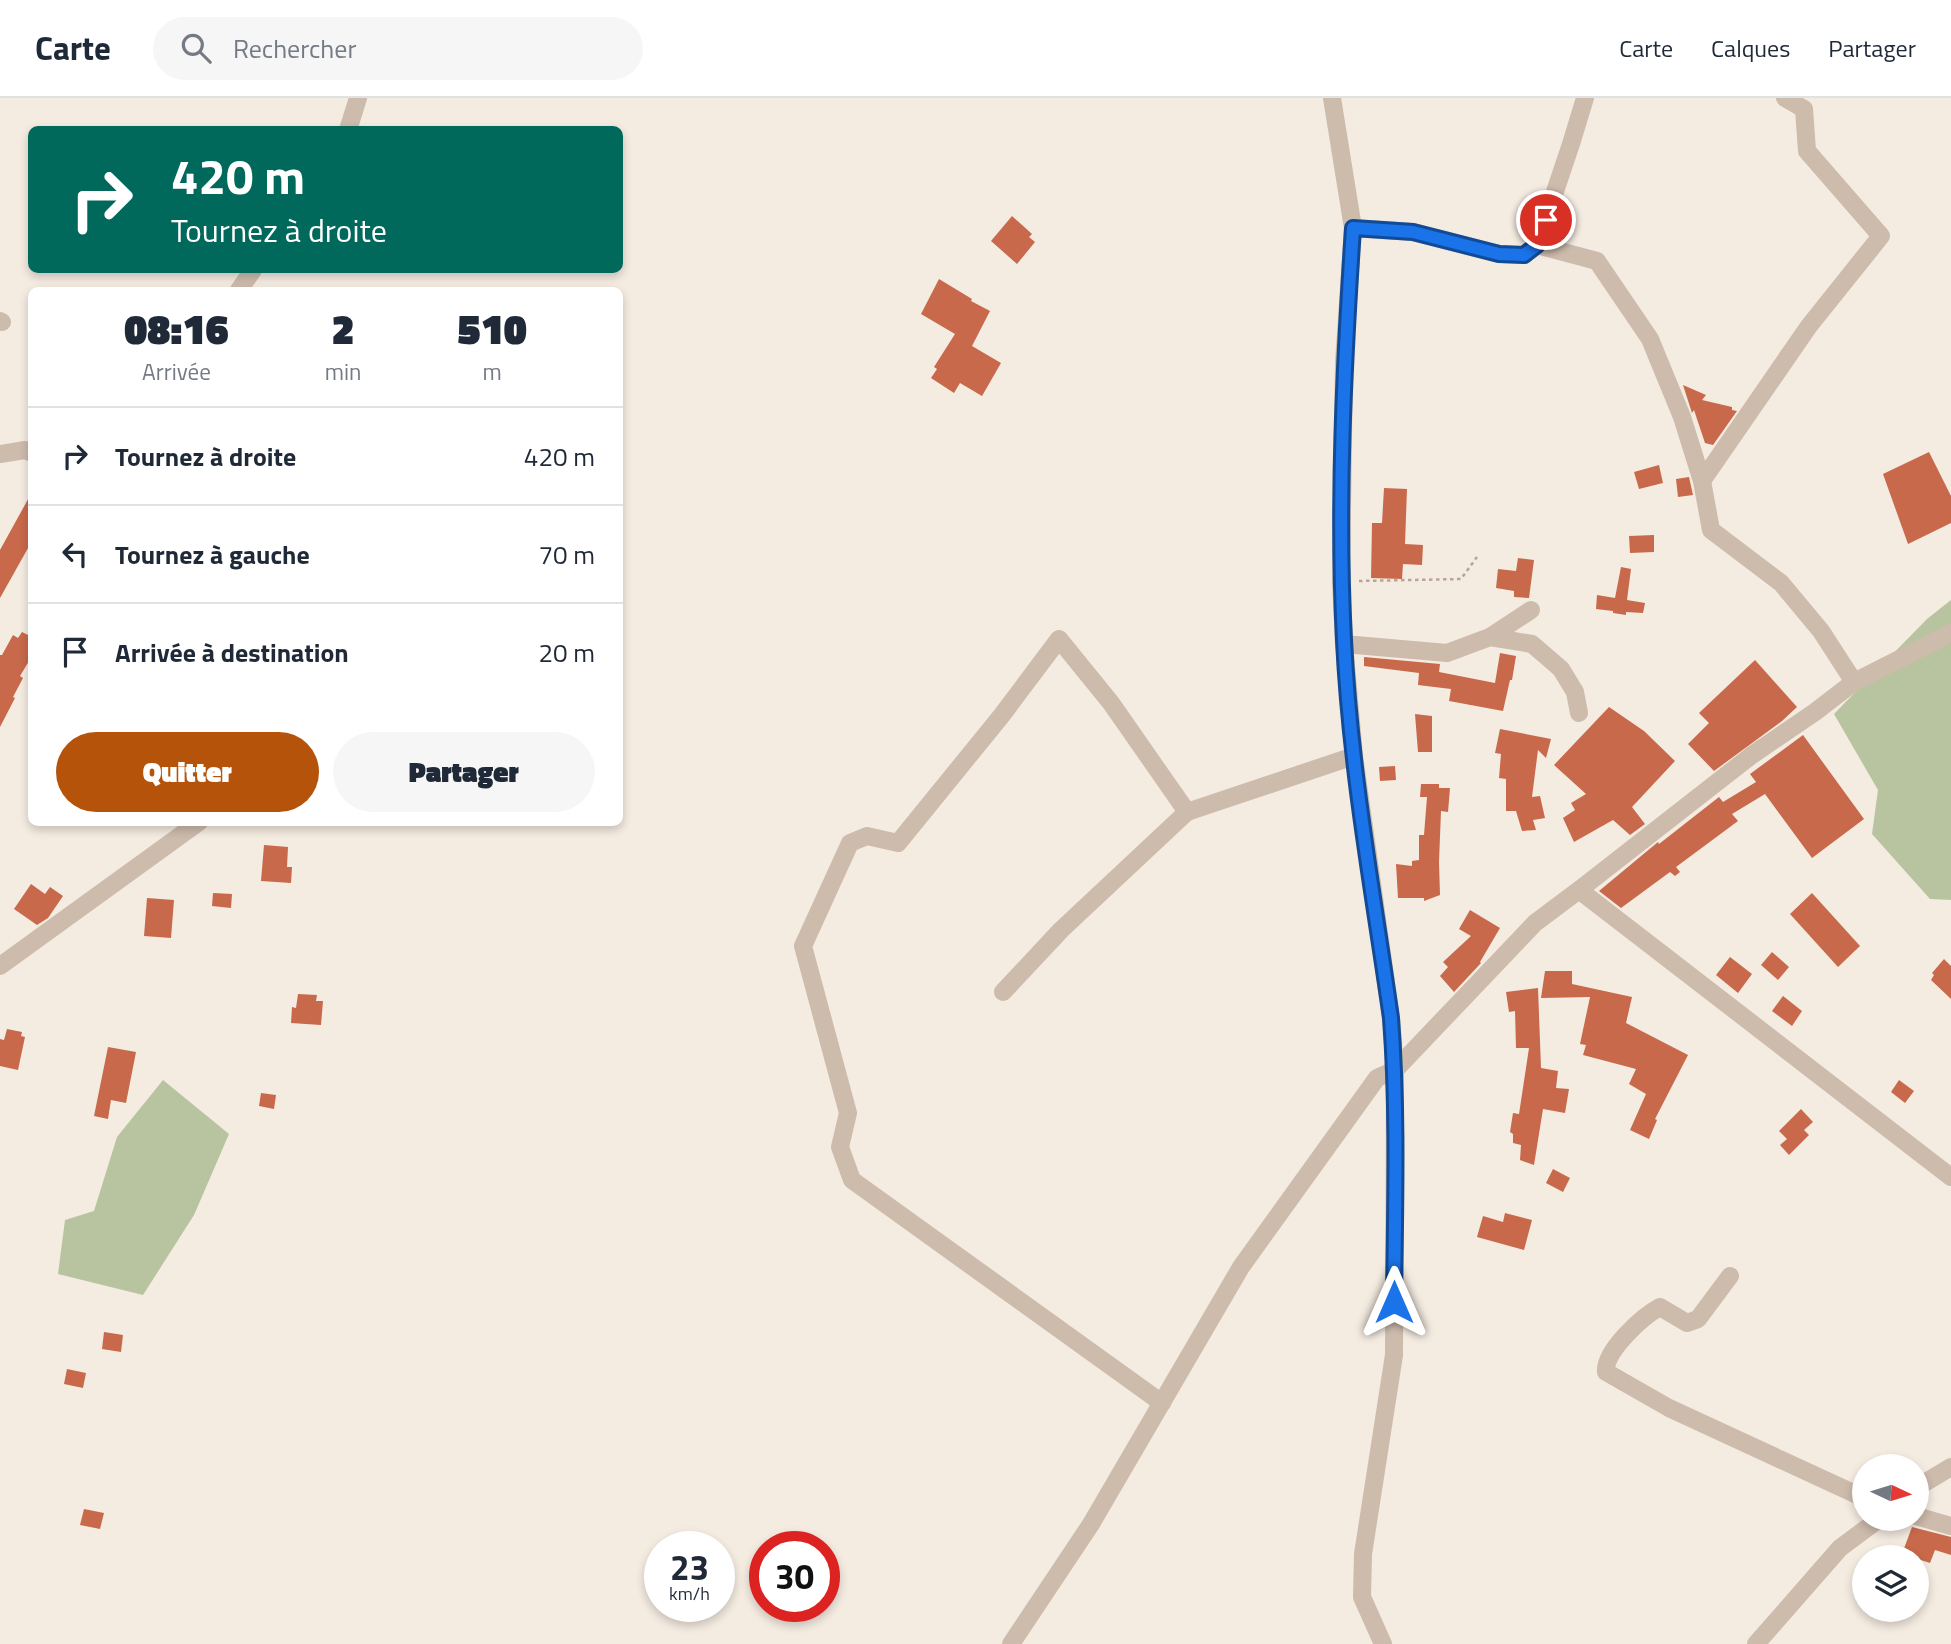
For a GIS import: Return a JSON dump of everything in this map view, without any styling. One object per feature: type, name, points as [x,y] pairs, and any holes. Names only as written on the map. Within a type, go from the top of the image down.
[{"type":"street","points":[[349,126],[358,98]]},
{"type":"street","points":[[1332,98],[1353,228],[1345,362],[1342,582],[1344,643],[1354,756],[1391,1018],[1395,1070],[1394,1356],[1363,1554],[1362,1597],[1383,1644]]},
{"type":"street","points":[[1353,228],[1413,232],[1499,254],[1524,255],[1537,245],[1585,98]]},
{"type":"street","points":[[1702,481],[1809,326],[1881,236],[1807,151],[1804,109],[1785,98]]},
{"type":"street","points":[[1537,245],[1597,261],[1650,339],[1682,417],[1702,481],[1711,530],[1781,583],[1821,631],[1854,682]]},
{"type":"street","points":[[0,454],[28,451]]},
{"type":"street","points":[[1344,643],[1447,653],[1490,636],[1531,610]]},
{"type":"street","points":[[1011,1644],[1091,1524],[1241,1267],[1377,1078],[1395,1070],[1535,923],[1752,755],[1854,682],[1951,633]]},
{"type":"street","points":[[1490,636],[1532,644],[1562,669],[1575,692],[1579,713]]},
{"type":"street","points":[[1162,1403],[852,1180],[840,1147],[848,1113],[803,946],[850,843],[867,836],[898,843],[1002,715],[1059,639],[1111,703],[1187,812]]},
{"type":"street","points":[[1003,992],[1061,930],[1187,812],[1354,756]]},
{"type":"street","points":[[0,967],[194,826]]},
{"type":"street","points":[[1579,890],[1951,1177]]},
{"type":"street","points":[[1730,1276],[1698,1319],[1687,1323],[1660,1307],[1650,1313],[1617,1346],[1605,1365],[1606,1372],[1669,1408],[1852,1492]]},
{"type":"street","points":[[1929,1480],[1951,1467]]},
{"type":"street","points":[[1929,1520],[1951,1526]]},
{"type":"street","points":[[1756,1644],[1840,1548],[1863,1531]]},
{"type":"path","points":[[1342,582],[1461,579],[1477,557]]},
{"type":"green space","points":[[1951,600],[1951,900],[1930,899],[1872,834],[1878,790],[1834,714],[1927,619]]},
{"type":"green space","points":[[163,1080],[229,1134],[194,1215],[143,1295],[58,1274],[65,1220],[94,1211],[117,1137]]},
{"type":"building","points":[[1012,216],[1032,234],[1029,237],[1035,242],[1017,264],[991,241]]},
{"type":"building","points":[[939,279],[990,311],[972,346],[1001,363],[982,396],[960,383],[954,393],[931,378],[937,369],[934,367],[955,334],[921,314]]},
{"type":"building","points":[[1683,385],[1706,395],[1702,400],[1732,407],[1732,410],[1737,411],[1713,445],[1705,443]]},
{"type":"building","points":[[1929,452],[1951,496],[1951,523],[1908,544],[1883,474]]},
{"type":"building","points":[[1659,465],[1663,483],[1639,489],[1634,472]]},
{"type":"building","points":[[1689,477],[1693,495],[1678,497],[1676,479]]},
{"type":"building","points":[[1384,488],[1407,489],[1405,544],[1423,545],[1422,565],[1403,564],[1402,579],[1371,578],[1372,523],[1382,523]]},
{"type":"building","points":[[28,499],[28,548],[0,598],[0,550]]},
{"type":"building","points":[[1654,535],[1654,552],[1630,553],[1629,536]]},
{"type":"building","points":[[1518,558],[1534,560],[1529,598],[1514,597],[1514,591],[1496,588],[1498,569],[1516,571]]},
{"type":"building","points":[[1621,567],[1631,569],[1627,600],[1645,603],[1643,613],[1626,612],[1626,615],[1596,609],[1597,595],[1615,598]]},
{"type":"building","points":[[22,632],[28,635],[28,663],[20,676],[23,678],[13,697],[15,698],[0,727],[0,655],[13,635],[18,638]]},
{"type":"building","points":[[1500,653],[1516,656],[1503,711],[1449,701],[1451,689],[1418,685],[1419,673],[1364,666],[1364,657],[1440,664],[1439,672],[1495,683]]},
{"type":"building","points":[[1755,660],[1797,707],[1714,771],[1688,744],[1709,723],[1699,713]]},
{"type":"building","points":[[1609,707],[1644,731],[1675,761],[1632,807],[1645,824],[1630,835],[1613,820],[1574,842],[1563,818],[1575,810],[1571,803],[1586,794],[1554,765]]},
{"type":"building","points":[[1415,714],[1432,716],[1432,752],[1418,752]]},
{"type":"building","points":[[1500,729],[1551,739],[1546,758],[1538,750],[1532,797],[1540,796],[1545,818],[1533,820],[1536,830],[1522,831],[1516,811],[1506,811],[1506,779],[1499,778],[1501,754],[1495,753]]},
{"type":"building","points":[[1803,735],[1864,819],[1812,858],[1765,794],[1732,814],[1738,821],[1676,867],[1680,872],[1675,876],[1670,872],[1621,908],[1599,891],[1658,842],[1659,844],[1719,797],[1723,802],[1756,782],[1750,774]]},
{"type":"building","points":[[1395,766],[1396,780],[1380,781],[1379,767]]},
{"type":"building","points":[[1421,784],[1439,784],[1439,788],[1450,788],[1448,812],[1441,811],[1440,895],[1424,901],[1424,898],[1398,898],[1396,864],[1412,866],[1412,861],[1419,860],[1419,835],[1424,835],[1427,797],[1420,797]]},
{"type":"building","points":[[264,845],[288,847],[287,867],[292,867],[291,883],[261,881]]},
{"type":"building","points":[[31,884],[45,894],[50,887],[63,896],[48,918],[37,925],[14,909]]},
{"type":"building","points":[[213,893],[232,894],[231,908],[212,906]]},
{"type":"building","points":[[1812,893],[1860,946],[1838,967],[1790,914]]},
{"type":"building","points":[[147,898],[174,900],[171,938],[144,936]]},
{"type":"building","points":[[1470,910],[1500,928],[1481,963],[1454,992],[1440,976],[1448,967],[1443,962],[1471,936],[1459,929]]},
{"type":"building","points":[[1772,952],[1789,967],[1778,980],[1761,965]]},
{"type":"building","points":[[1730,957],[1752,974],[1738,993],[1716,975]]},
{"type":"building","points":[[1944,959],[1951,966],[1951,999],[1931,980],[1934,975],[1932,973]]},
{"type":"building","points":[[1545,971],[1572,971],[1572,984],[1632,997],[1626,1023],[1688,1055],[1655,1119],[1657,1120],[1649,1139],[1630,1130],[1646,1094],[1629,1084],[1636,1069],[1583,1055],[1586,1045],[1580,1044],[1590,997],[1541,998]]},
{"type":"building","points":[[1538,988],[1541,1068],[1558,1071],[1556,1088],[1569,1089],[1565,1113],[1543,1109],[1534,1165],[1520,1160],[1521,1145],[1513,1143],[1513,1134],[1510,1132],[1513,1113],[1519,1114],[1529,1048],[1516,1048],[1515,1011],[1509,1012],[1506,992]]},
{"type":"building","points":[[298,994],[317,995],[316,1001],[323,1001],[321,1025],[291,1023],[292,1007],[296,1008]]},
{"type":"building","points":[[1783,996],[1802,1011],[1792,1026],[1772,1011]]},
{"type":"building","points":[[7,1029],[22,1032],[21,1036],[25,1037],[18,1070],[0,1066],[0,1039],[4,1040]]},
{"type":"building","points":[[108,1047],[136,1052],[126,1103],[111,1100],[108,1119],[94,1116]]},
{"type":"building","points":[[1899,1080],[1914,1091],[1905,1103],[1891,1092]]},
{"type":"building","points":[[261,1093],[276,1095],[274,1109],[259,1106]]},
{"type":"building","points":[[1801,1109],[1813,1122],[1804,1130],[1809,1135],[1789,1155],[1780,1145],[1787,1139],[1779,1131]]},
{"type":"building","points":[[1553,1169],[1570,1178],[1563,1192],[1546,1183]]},
{"type":"building","points":[[1505,1213],[1532,1220],[1524,1250],[1477,1237],[1483,1216],[1503,1222]]},
{"type":"building","points":[[104,1332],[123,1335],[121,1352],[102,1349]]},
{"type":"building","points":[[67,1369],[86,1373],[83,1388],[64,1384]]},
{"type":"building","points":[[84,1509],[104,1513],[100,1529],[80,1525]]},
{"type":"building","points":[[1911,1531],[1928,1531],[1951,1537],[1951,1555],[1935,1550],[1930,1563],[1929,1545],[1905,1545]]},
{"type":"route","points":[[1394,1302],[1395,1070],[1391,1018],[1354,756],[1344,643],[1342,582],[1345,362],[1353,228],[1413,232],[1499,254],[1524,255],[1537,245],[1546,220]]}]
